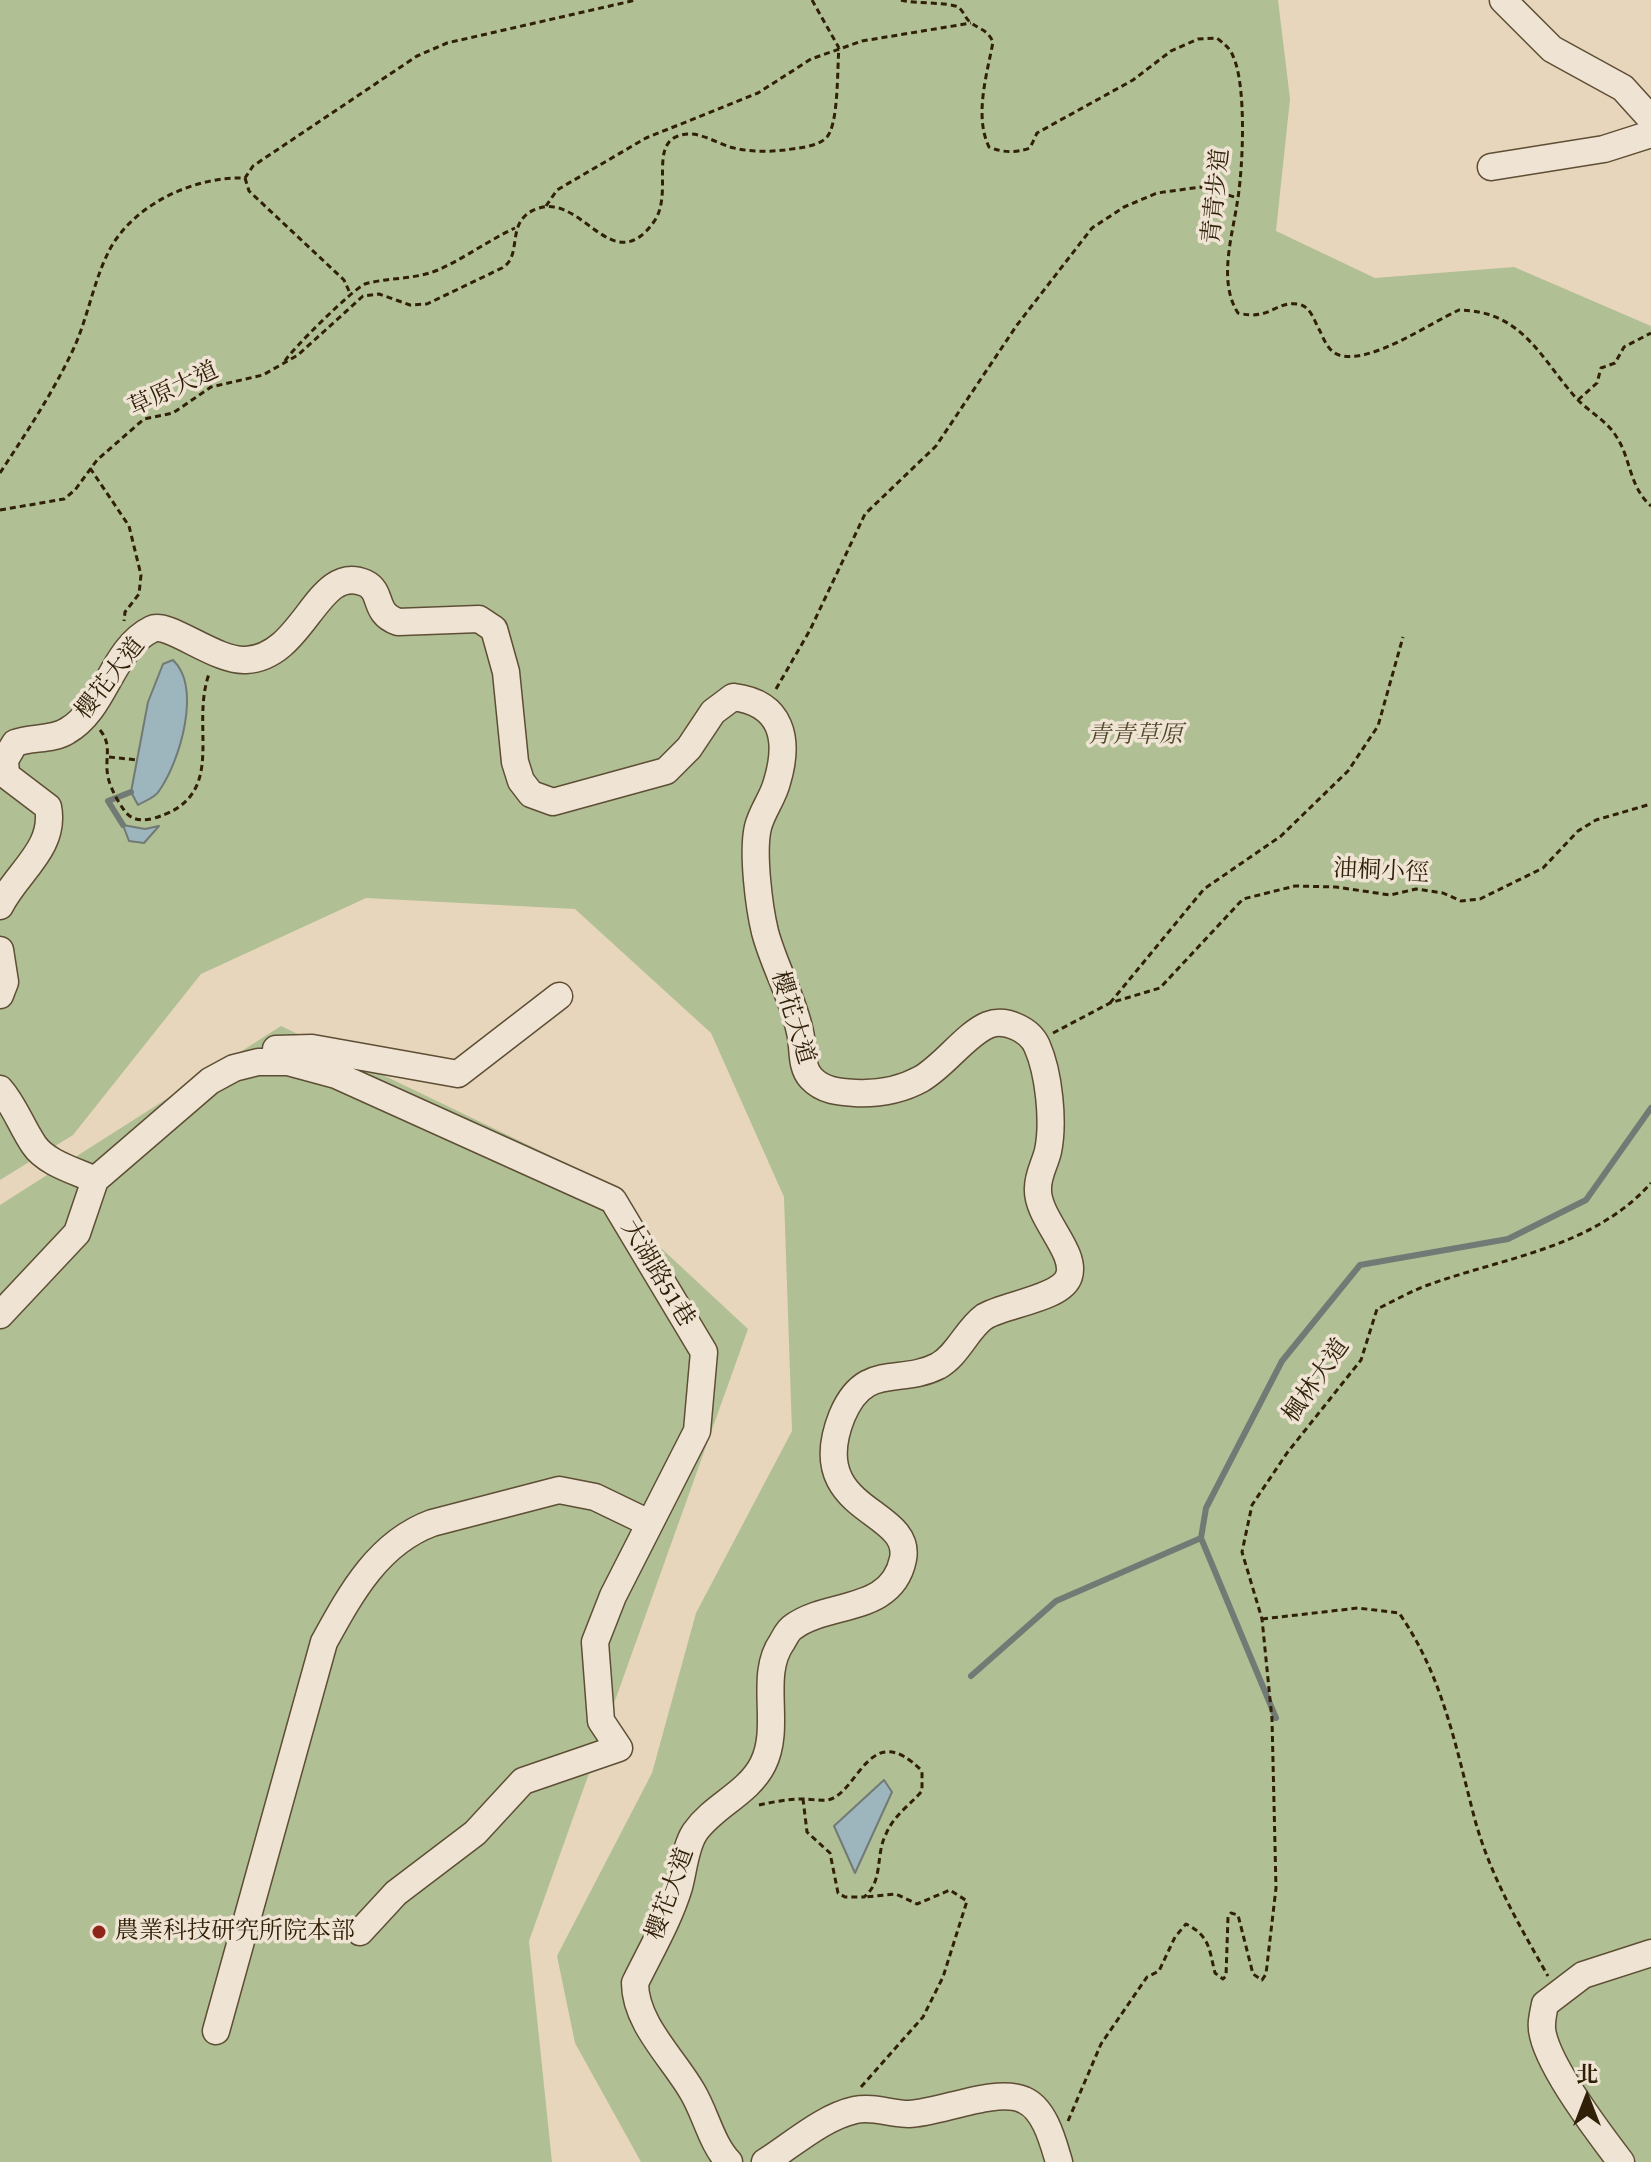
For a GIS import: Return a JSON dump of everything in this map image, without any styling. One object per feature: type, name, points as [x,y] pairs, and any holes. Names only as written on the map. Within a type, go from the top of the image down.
[{"type":"street","points":[[1503,0],[1552,49],[1623,88],[1651,119]]},
{"type":"street","points":[[1491,167],[1604,149],[1651,134]]},
{"type":"street","name":"櫻花大道","points":[[0,906],[48,837],[51,823],[48,807],[6,775],[5,760],[15,743],[66,732],[86,716],[132,646],[153,629],[167,627],[216,655],[244,661],[279,650],[295,635],[328,589],[347,582],[365,583],[377,594],[379,608],[386,618],[398,622],[479,619],[494,629],[506,672],[515,762],[521,781],[531,794],[553,802],[666,771],[689,748],[713,712],[733,697],[756,700],[765,706],[779,725],[783,749],[777,783],[759,825],[756,850],[764,928],[801,1035],[804,1069],[814,1082],[834,1092],[876,1093],[918,1081],[987,1025],[1004,1023],[1022,1029],[1036,1043],[1051,1130],[1038,1180],[1037,1201],[1069,1262],[1069,1277],[1061,1289],[983,1318],[941,1365],[921,1372],[875,1378],[855,1393],[842,1417],[833,1453],[838,1479],[854,1502],[889,1525],[900,1538],[904,1557],[894,1579],[882,1593],[793,1627],[777,1649],[771,1676],[774,1723],[765,1762],[752,1781],[694,1833],[679,1887],[635,1983],[635,1996],[643,2015],[693,2092],[722,2154],[729,2162]]},
{"type":"street","points":[[0,950],[5,982],[0,995]]},
{"type":"street","points":[[258,1062],[276,1048],[312,1048],[458,1074],[559,996]]},
{"type":"street","name":"大湖路51巷","points":[[95,1180],[210,1081],[234,1068],[258,1062],[288,1062],[336,1075],[613,1200],[704,1352],[697,1431],[649,1523],[595,1642],[601,1721],[619,1748],[523,1781],[475,1833],[396,1893],[360,1932]]},
{"type":"street","points":[[0,1089],[11,1101],[35,1147],[53,1161],[95,1180],[77,1233],[0,1315]]},
{"type":"street","points":[[216,2031],[324,1642],[342,1609],[384,1550],[432,1523],[559,1490],[595,1497],[649,1523]]},
{"type":"street","points":[[1621,2162],[1571,2090],[1543,2038],[1541,2021],[1545,2004],[1583,1975],[1651,1953]]},
{"type":"street","points":[[765,2162],[836,2118],[855,2110],[909,2114],[1005,2097],[1025,2100],[1038,2113],[1051,2136],[1059,2162]]},
{"type":"path","points":[[245,178],[253,166],[417,56],[447,43],[636,0]]},
{"type":"path","points":[[285,361],[291,349],[313,333],[350,292],[364,284],[408,279],[439,270],[515,228],[533,210],[546,206],[569,211],[613,241],[625,243],[638,239],[661,211],[665,199],[662,157],[666,143],[677,136],[692,134],[736,148],[769,151],[814,144],[827,138],[834,122],[839,48],[812,0]]},
{"type":"path","points":[[546,206],[557,190],[646,138],[758,93],[811,59],[862,41],[971,23],[959,7],[944,4],[922,6],[901,0]]},
{"type":"path","name":"青青步道","points":[[971,23],[988,31],[993,42],[982,115],[983,134],[989,147],[1018,153],[1030,148],[1037,133],[1133,80],[1171,51],[1198,39],[1217,38],[1229,48],[1238,79],[1243,165],[1228,244],[1231,302],[1238,313],[1266,315],[1283,306],[1299,304],[1311,311],[1325,343],[1335,354],[1350,356],[1369,354],[1459,310],[1474,310],[1508,321],[1524,332],[1578,400],[1616,436],[1632,480],[1651,506]]},
{"type":"path","points":[[245,178],[249,191],[344,280],[350,292]]},
{"type":"path","points":[[0,473],[42,412],[67,362],[110,249],[120,233],[160,199],[199,183],[245,178]]},
{"type":"path","points":[[765,706],[810,630],[865,514],[936,446],[1017,325],[1092,228],[1124,207],[1157,193],[1201,187],[1238,198]]},
{"type":"path","name":"草原大道","points":[[0,510],[64,499],[75,490],[90,468],[144,419],[173,413],[211,387],[263,375],[314,342],[354,301],[363,296],[379,294],[410,305],[427,304],[502,268],[510,260],[515,228]]},
{"type":"path","points":[[1578,400],[1597,383],[1601,368],[1615,363],[1624,347],[1651,333]]},
{"type":"path","points":[[90,468],[129,526],[141,575],[139,594],[125,612],[123,628],[132,646]]},
{"type":"path","points":[[1110,1003],[1204,889],[1281,836],[1348,771],[1378,726],[1403,637]]},
{"type":"path","points":[[86,716],[108,739],[110,784],[124,811],[132,819],[170,814],[197,791],[205,757],[202,695],[216,655]]},
{"type":"path","points":[[109,757],[138,760]]},
{"type":"path","name":"油桐小徑","points":[[1036,1043],[1110,1003],[1160,988],[1192,958],[1228,911],[1243,899],[1262,891],[1295,886],[1336,887],[1390,895],[1416,889],[1443,893],[1461,901],[1480,899],[1543,868],[1578,831],[1596,820],[1651,804]]},
{"type":"path","name":"楓林大道","points":[[1051,2136],[1068,2121],[1101,2044],[1147,1977],[1159,1971],[1175,1937],[1186,1924],[1201,1931],[1210,1946],[1215,1973],[1223,1979],[1226,1976],[1228,1917],[1231,1913],[1238,1915],[1253,1974],[1262,1980],[1266,1974],[1276,1888],[1272,1719],[1262,1619],[1242,1552],[1252,1505],[1361,1360],[1377,1309],[1426,1285],[1580,1237],[1639,1196],[1651,1183]]},
{"type":"path","points":[[1262,1619],[1358,1608],[1399,1613],[1416,1637],[1442,1701],[1461,1753],[1476,1822],[1494,1872],[1524,1935],[1558,1993]]},
{"type":"path","points":[[753,1807],[803,1799],[828,1800],[839,1795],[866,1760],[877,1755],[900,1756],[922,1771],[922,1791],[893,1818],[880,1847],[877,1880],[864,1897]]},
{"type":"path","points":[[803,1799],[807,1832],[830,1853],[838,1893],[845,1897],[896,1894],[917,1904],[950,1890],[967,1901],[933,1998],[909,2035],[869,2074],[857,2097],[855,2110]]},
{"type":"green space","name":"青青草原","points":[[0,0],[1278,0],[1290,99],[1276,231],[1375,278],[1514,267],[1651,326],[1651,2162],[641,2162],[575,2043],[557,1956],[652,1773],[696,1613],[792,1431],[784,1197],[711,1033],[575,909],[366,898],[201,974],[73,1135],[0,1180]]},
{"type":"green space","points":[[281,1026],[574,1167],[748,1329],[529,1941],[552,2162],[0,2162],[0,1205]]},
{"type":"water","points":[[173,660],[182,672],[186,688],[185,725],[167,778],[159,791],[138,805],[131,792],[148,702],[163,664]]},
{"type":"water","points":[[123,825],[145,829],[159,826],[144,843],[129,841]]},
{"type":"water","points":[[884,1780],[892,1792],[855,1873],[834,1826]]},
{"type":"waterway","points":[[123,825],[108,801],[131,792]]},
{"type":"waterway","points":[[971,1676],[1056,1601],[1201,1538],[1206,1508],[1282,1361],[1360,1265],[1508,1239],[1586,1200],[1651,1108]]},
{"type":"waterway","points":[[1201,1538],[1276,1718]]},
{"type":"place","name":"農業科技研究所院本部","points":[[99,1932]]}]
